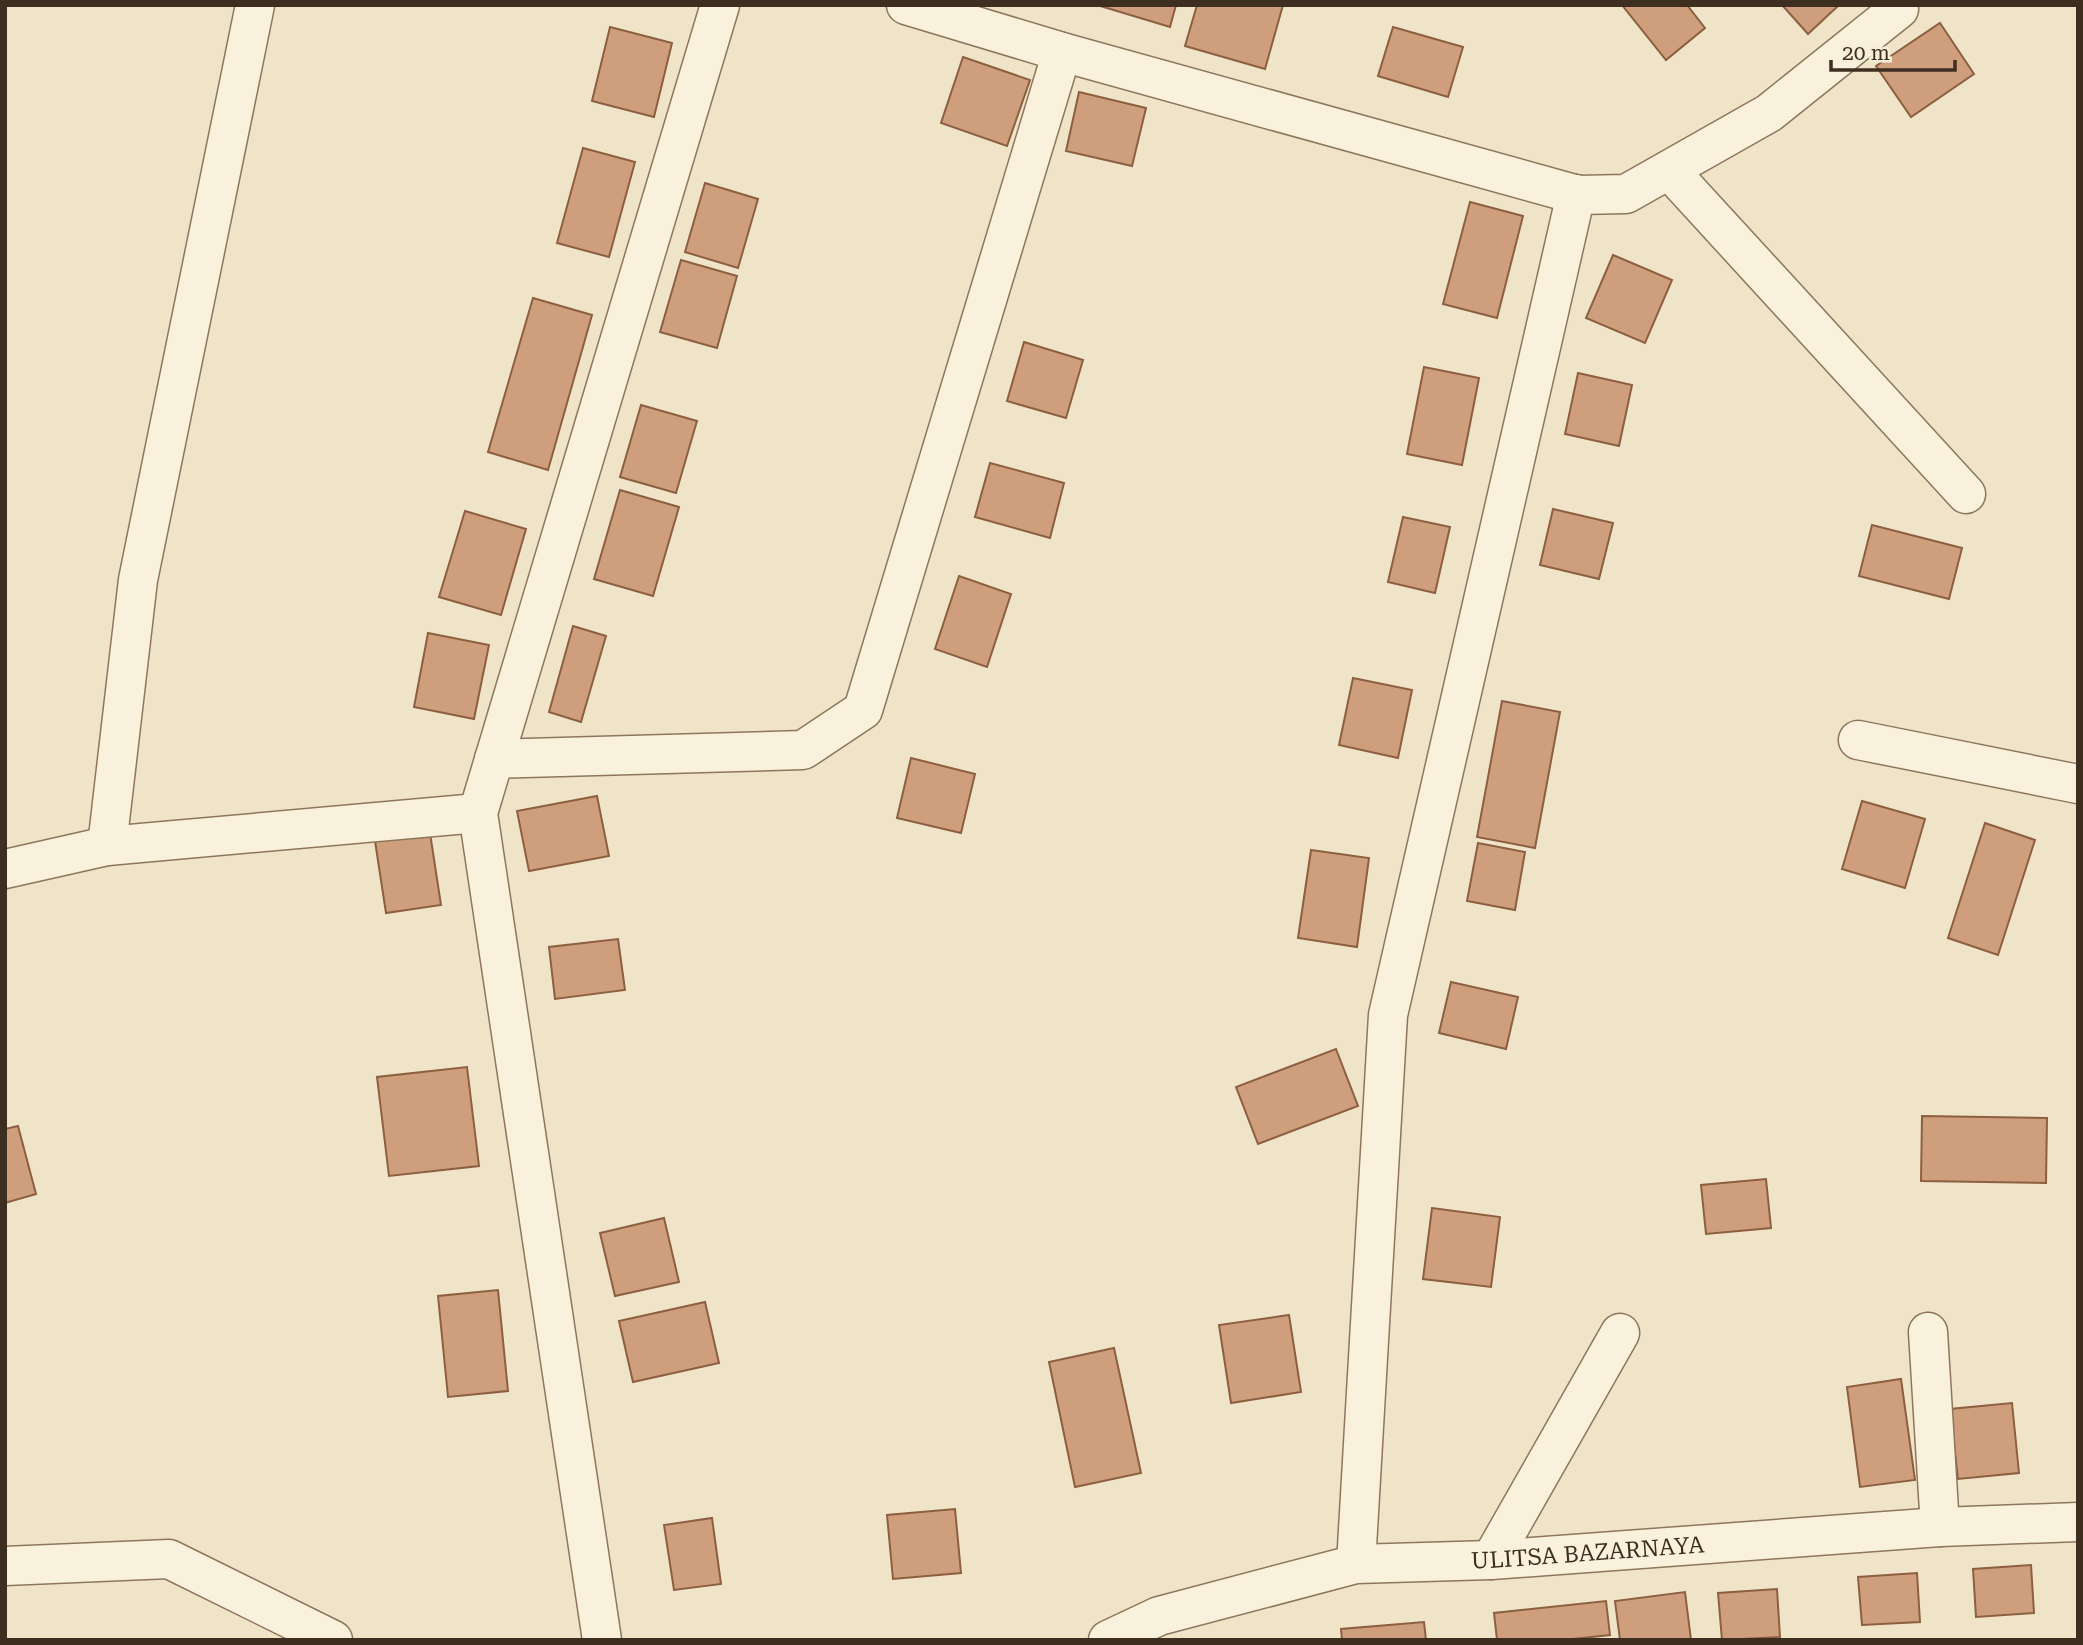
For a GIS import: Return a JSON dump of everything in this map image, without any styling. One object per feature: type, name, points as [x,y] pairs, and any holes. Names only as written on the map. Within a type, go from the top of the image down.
[{"type":"street","points":[[107,846],[138,580],[255,5]]},
{"type":"street","points":[[602,1640],[478,813],[720,5]]},
{"type":"street","points":[[906,5],[1062,52],[1576,194],[1626,194],[1769,113],[1899,9]]},
{"type":"street","points":[[494,759],[803,750],[863,710],[1062,52]]},
{"type":"street","points":[[1669,170],[1966,494]]},
{"type":"street","points":[[1356,1564],[1388,1015],[1576,194]]},
{"type":"street","points":[[1858,740],[2078,784]]},
{"type":"street","points":[[5,869],[107,846],[478,813]]},
{"type":"street","points":[[1928,1332],[1940,1527]]},
{"type":"street","points":[[1491,1560],[1620,1333]]},
{"type":"street","name":"ULITSA BAZARNAYA","points":[[1108,1640],[1159,1616],[1356,1564],[1491,1560],[1940,1527],[2078,1521]]},
{"type":"street","points":[[5,1566],[169,1559],[333,1640]]},
{"type":"building","points":[[1097,5],[1176,5],[1170,27]]},
{"type":"building","points":[[1197,5],[1283,5],[1265,69],[1185,46]]},
{"type":"building","points":[[1622,5],[1687,5],[1705,28],[1666,60]]},
{"type":"building","points":[[1782,5],[1839,5],[1808,34]]},
{"type":"building","points":[[1940,23],[1974,74],[1911,117],[1876,66]]},
{"type":"building","points":[[610,27],[672,43],[654,117],[592,101]]},
{"type":"building","points":[[1393,27],[1463,47],[1448,97],[1378,76]]},
{"type":"building","points":[[963,57],[1030,80],[1007,146],[941,123]]},
{"type":"building","points":[[1079,92],[1146,108],[1132,166],[1066,151]]},
{"type":"building","points":[[583,148],[635,162],[609,257],[557,243]]},
{"type":"building","points":[[705,183],[758,199],[738,268],[685,252]]},
{"type":"building","points":[[1470,202],[1523,216],[1497,318],[1443,304]]},
{"type":"building","points":[[1613,255],[1672,280],[1645,343],[1586,318]]},
{"type":"building","points":[[681,260],[737,276],[717,348],[660,332]]},
{"type":"building","points":[[533,298],[592,315],[548,470],[488,452]]},
{"type":"building","points":[[1024,342],[1083,360],[1066,418],[1007,401]]},
{"type":"building","points":[[1424,367],[1479,378],[1462,465],[1407,454]]},
{"type":"building","points":[[1578,373],[1632,385],[1619,446],[1565,434]]},
{"type":"building","points":[[641,405],[697,421],[676,493],[620,477]]},
{"type":"building","points":[[990,463],[1064,483],[1050,538],[975,517]]},
{"type":"building","points":[[620,490],[679,507],[653,596],[594,579]]},
{"type":"building","points":[[1553,509],[1613,523],[1599,579],[1540,565]]},
{"type":"building","points":[[465,511],[526,529],[501,615],[439,597]]},
{"type":"building","points":[[1403,517],[1450,527],[1435,593],[1388,582]]},
{"type":"building","points":[[1872,525],[1962,548],[1949,599],[1859,576]]},
{"type":"building","points":[[959,576],[1011,594],[987,667],[935,649]]},
{"type":"building","points":[[573,626],[606,636],[581,722],[549,712]]},
{"type":"building","points":[[428,633],[489,645],[474,719],[414,707]]},
{"type":"building","points":[[1353,678],[1412,690],[1398,758],[1339,745]]},
{"type":"building","points":[[1502,701],[1560,712],[1535,848],[1477,837]]},
{"type":"building","points":[[911,758],[975,774],[961,833],[897,818]]},
{"type":"building","points":[[597,796],[609,856],[529,871],[517,811]]},
{"type":"building","points":[[1862,801],[1925,819],[1905,888],[1842,869]]},
{"type":"building","points":[[1985,823],[2035,840],[1998,955],[1948,938]]},
{"type":"building","points":[[430,833],[441,905],[386,913],[375,841]]},
{"type":"building","points":[[1478,843],[1525,852],[1515,910],[1467,901]]},
{"type":"building","points":[[1311,850],[1369,858],[1357,947],[1298,938]]},
{"type":"building","points":[[618,939],[625,990],[555,999],[549,947]]},
{"type":"building","points":[[1451,982],[1518,997],[1506,1049],[1439,1033]]},
{"type":"building","points":[[1336,1049],[1358,1106],[1258,1144],[1236,1087]]},
{"type":"building","points":[[467,1067],[479,1166],[389,1176],[377,1077]]},
{"type":"building","points":[[1922,1116],[2047,1118],[2046,1183],[1921,1181]]},
{"type":"building","points":[[18,1126],[36,1194],[5,1203],[5,1129]]},
{"type":"building","points":[[1766,1179],[1771,1228],[1706,1234],[1701,1185]]},
{"type":"building","points":[[1432,1208],[1500,1217],[1491,1287],[1423,1279]]},
{"type":"building","points":[[664,1218],[679,1282],[615,1296],[600,1233]]},
{"type":"building","points":[[498,1290],[508,1391],[448,1397],[438,1296]]},
{"type":"building","points":[[705,1302],[719,1363],[633,1382],[619,1321]]},
{"type":"building","points":[[1289,1315],[1301,1392],[1231,1403],[1219,1325]]},
{"type":"building","points":[[1114,1348],[1141,1473],[1075,1487],[1049,1362]]},
{"type":"building","points":[[1901,1379],[1915,1480],[1860,1487],[1847,1387]]},
{"type":"building","points":[[2012,1403],[2019,1473],[1958,1479],[1950,1409]]},
{"type":"building","points":[[955,1509],[961,1573],[893,1579],[887,1515]]},
{"type":"building","points":[[712,1518],[721,1584],[674,1590],[664,1525]]},
{"type":"building","points":[[2031,1565],[2034,1613],[1976,1617],[1973,1569]]},
{"type":"building","points":[[1917,1573],[1920,1622],[1862,1625],[1858,1577]]},
{"type":"building","points":[[1777,1589],[1780,1637],[1722,1640],[1718,1593]]},
{"type":"building","points":[[1685,1592],[1691,1640],[1620,1640],[1615,1601]]},
{"type":"building","points":[[1606,1601],[1610,1635],[1563,1640],[1497,1640],[1494,1613]]},
{"type":"building","points":[[1424,1622],[1426,1640],[1342,1640],[1341,1629]]}]
